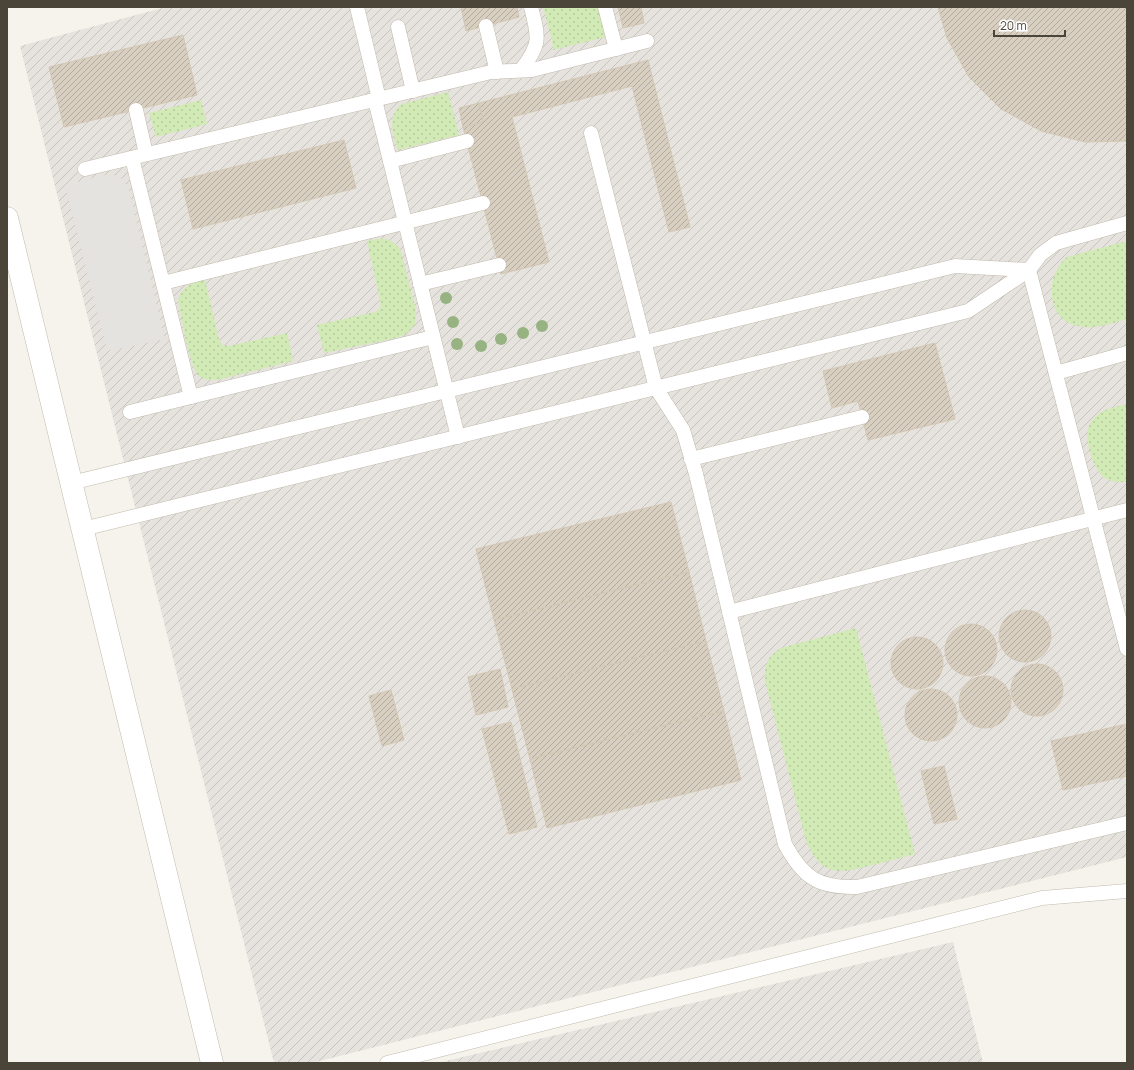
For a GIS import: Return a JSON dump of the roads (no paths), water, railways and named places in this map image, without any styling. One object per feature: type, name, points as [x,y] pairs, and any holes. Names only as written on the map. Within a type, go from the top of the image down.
[{"type":"street","points":[[7,218],[212,1063]]},
{"type":"lane","points":[[357,7],[390,161],[458,437]]},
{"type":"lane","points":[[521,70],[535,51],[537,41],[537,29],[531,7]]},
{"type":"lane","points":[[605,7],[616,49]]},
{"type":"lane","points":[[486,26],[497,72]]},
{"type":"lane","points":[[398,27],[413,91]]},
{"type":"lane","points":[[85,169],[492,72],[539,68],[647,41]]},
{"type":"lane","points":[[136,110],[146,154]]},
{"type":"lane","points":[[591,133],[656,388],[683,430],[691,459],[785,844],[802,871],[815,880],[830,885],[858,887],[1127,823]]},
{"type":"lane","points":[[390,161],[467,141]]},
{"type":"lane","points":[[132,158],[191,396]]},
{"type":"lane","points":[[162,283],[483,203]]},
{"type":"lane","points":[[82,529],[968,311],[1029,270],[1040,255],[1056,242],[1127,223]]},
{"type":"lane","points":[[420,284],[498,265]]},
{"type":"lane","points":[[71,483],[955,266],[1029,270]]},
{"type":"lane","points":[[1029,270],[1127,649]]},
{"type":"lane","points":[[130,412],[433,337]]},
{"type":"lane","points":[[1056,373],[1127,353]]},
{"type":"lane","points":[[691,459],[862,417]]},
{"type":"lane","points":[[729,612],[1127,510]]},
{"type":"lane","points":[[387,1063],[1042,898],[1127,891]]}]
